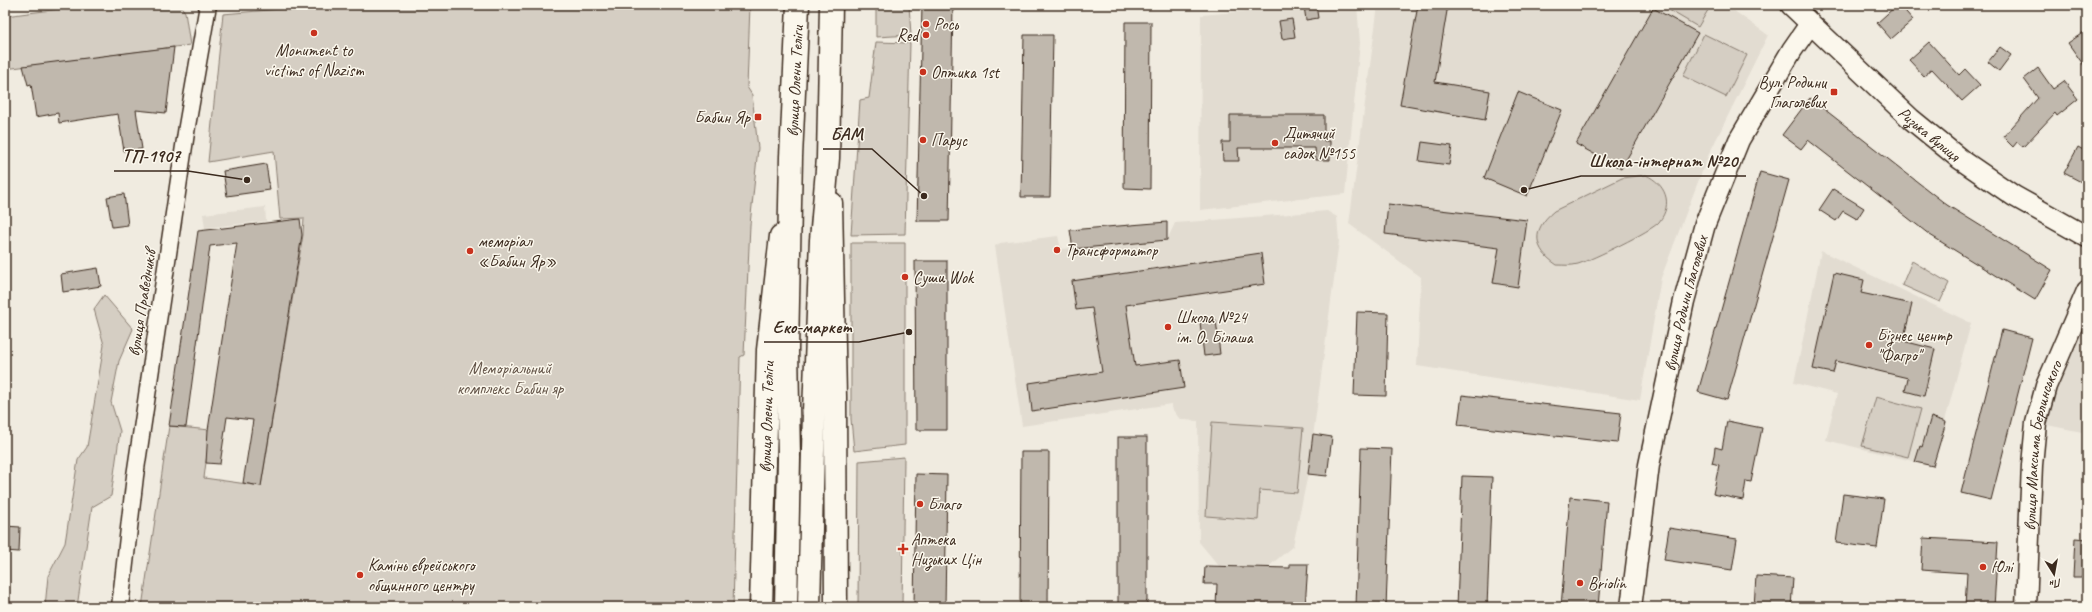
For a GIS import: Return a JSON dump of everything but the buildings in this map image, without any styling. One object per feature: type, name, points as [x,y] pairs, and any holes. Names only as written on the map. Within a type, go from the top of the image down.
[{"type":"main road","name":"вулиця Олени Теліги","points":[[786,607],[789,458],[787,349],[791,157],[798,5]]},
{"type":"main road","name":"вулиця Олени Теліги","points":[[809,607],[814,411],[821,240],[828,158],[831,5]]},
{"type":"main road","name":"вулиця Олени Теліги","points":[[761,607],[768,350],[791,157]]},
{"type":"main road","name":"вулиця Олени Теліги","points":[[828,158],[833,254],[836,607]]},
{"type":"street","name":"вулиця Праведників","points":[[120,607],[136,468],[187,126],[208,5]]},
{"type":"street","name":"Ризька вулиця","points":[[1791,5],[1911,119],[1960,159],[2014,196],[2087,237]]},
{"type":"street","name":"вулиця Родини Глаголєвих","points":[[1631,607],[1649,465],[1684,301],[1705,224],[1739,140],[1792,50],[1810,24]]},
{"type":"street","name":"вулиця Максима Берлинського","points":[[2026,607],[2032,465],[2036,423],[2046,386],[2087,291]]},
{"type":"shaded area","name":"Дитячий садок №155","points":[[1320,5],[1357,5],[1360,43],[1345,194],[1200,210],[1201,15]]},
{"type":"shaded area","points":[[1378,5],[1726,5],[1768,35],[1708,156],[1661,278],[1640,400],[1417,366],[1421,277],[1349,224]]},
{"type":"shaded area","points":[[265,207],[266,221],[205,228],[203,214]]},
{"type":"shaded area","name":"Школа №24 ім. О. Білаша","points":[[1327,211],[1337,217],[1339,241],[1308,474],[1293,546],[1268,567],[1219,566],[1199,542],[1198,421],[1179,418],[1173,410],[1171,404],[1022,426],[995,246],[1000,243],[1058,236],[1061,249],[1167,240],[1175,223]]},
{"type":"shaded area","points":[[1821,251],[1971,323],[1933,466],[1826,440],[1837,394],[1794,383]]},
{"type":"shaded area","points":[[2087,308],[2087,433],[2047,425],[2053,389]]},
{"type":"green space","points":[[91,5],[180,5],[185,12],[190,45],[5,69],[5,16]]},
{"type":"green space","name":"Меморіальний комплекс Бабин яр","points":[[327,5],[750,5],[747,87],[752,95],[758,148],[750,225],[744,355],[740,357],[733,607],[142,607],[169,426],[210,430],[204,478],[261,486],[303,235],[304,218],[280,219],[274,151],[208,162],[223,14]]},
{"type":"green space","points":[[876,5],[909,5],[911,35],[876,37]]},
{"type":"green space","points":[[1671,5],[1711,5],[1698,27],[1669,10]]},
{"type":"green space","points":[[1704,34],[1747,55],[1726,97],[1683,76]]},
{"type":"green space","points":[[876,42],[910,43],[905,234],[851,235],[860,100],[869,98]]},
{"type":"green space","points":[[1646,175],[1658,183],[1665,195],[1666,201],[1664,215],[1654,226],[1621,245],[1578,264],[1557,265],[1543,252],[1539,246],[1539,232],[1541,225],[1554,211],[1622,178]]},
{"type":"green space","points":[[851,243],[905,243],[905,445],[854,451],[851,419]]},
{"type":"green space","points":[[1912,261],[1949,283],[1940,302],[1902,285]]},
{"type":"green space","points":[[104,295],[133,329],[119,361],[111,402],[120,431],[111,496],[92,507],[77,607],[45,607],[48,576],[65,543],[78,460],[87,447],[104,345],[94,309]]},
{"type":"green space","points":[[1876,397],[1921,409],[1908,457],[1862,446]]},
{"type":"green space","points":[[1212,422],[1303,428],[1297,493],[1260,490],[1258,520],[1206,516]]},
{"type":"green space","points":[[904,457],[902,607],[858,607],[859,461]]},
{"type":"place","name":"Рось","points":[[926,24]]},
{"type":"place","name":"Monument to victims of Nazism","points":[[314,33]]},
{"type":"place","name":"Red","points":[[926,35]]},
{"type":"place","name":"Оптика 1st","points":[[923,72]]},
{"type":"place","name":"Вул. Родини Глаголєвих","points":[[1834,92]]},
{"type":"place","name":"Бабин Яр","points":[[758,117]]},
{"type":"place","name":"Парус","points":[[923,140]]},
{"type":"place","name":"Дитячий садок №155","points":[[1275,143]]},
{"type":"place","name":"ТП-1907","points":[[247,180]]},
{"type":"place","name":"Школа-інтернат №20","points":[[1524,190]]},
{"type":"place","name":"БАМ","points":[[924,196]]},
{"type":"place","name":"Трансформатор","points":[[1057,250]]},
{"type":"place","name":"меморіал «Бабин Яр»","points":[[470,251]]},
{"type":"place","name":"Суши Wok","points":[[905,277]]},
{"type":"place","name":"Школа №24 ім. О. Білаша","points":[[1168,327]]},
{"type":"place","name":"Еко-маркет","points":[[909,332]]},
{"type":"place","name":"Бізнес центр \"Фагро\"","points":[[1869,345]]},
{"type":"place","name":"Благо","points":[[920,504]]},
{"type":"place","name":"Аптека Низьких Цін","points":[[903,549]]},
{"type":"place","name":"Юлі","points":[[1983,567]]},
{"type":"place","name":"Камінь єврейського общинного центру","points":[[360,575]]},
{"type":"place","name":"Briolin","points":[[1580,583]]}]
